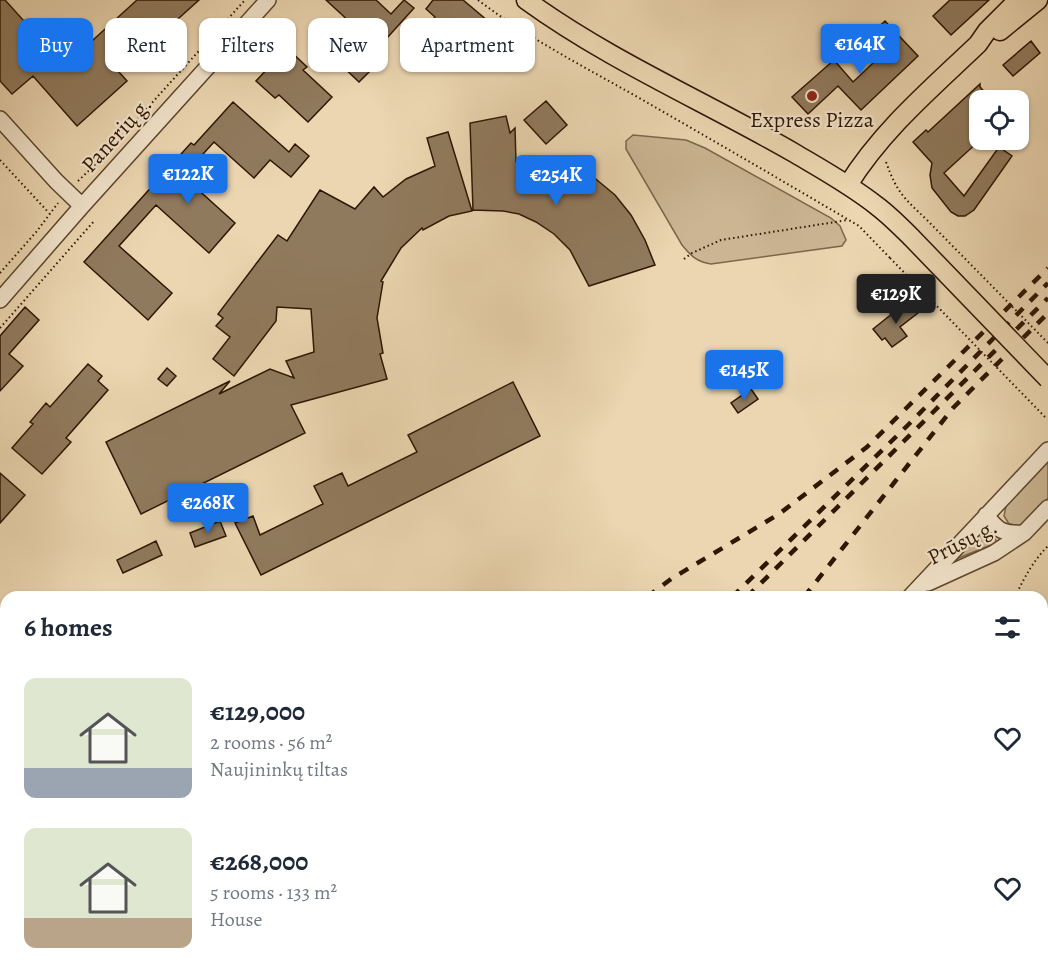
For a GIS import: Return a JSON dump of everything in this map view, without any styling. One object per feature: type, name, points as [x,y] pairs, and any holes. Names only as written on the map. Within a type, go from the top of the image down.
[{"type":"main road","points":[[526,0],[586,41],[778,144],[848,185],[877,206],[911,237],[1048,380]]},
{"type":"main road","points":[[848,185],[863,160],[881,138],[978,44],[987,31],[1018,0]]},
{"type":"main road","points":[[978,44],[999,32],[1038,0]]},
{"type":"street","name":"Panerių g.","points":[[0,300],[268,0]]},
{"type":"street","points":[[0,119],[67,193],[82,206]]},
{"type":"street","name":"Prūsų g.","points":[[916,591],[1048,450]]},
{"type":"street","name":"Prūsų g.","points":[[917,591],[994,553],[1024,533],[1048,508]]},
{"type":"street","name":"Prūsų g.","points":[[986,515],[996,529],[1010,534],[1024,533]]},
{"type":"path","points":[[1,271],[67,193],[102,158],[245,0]]},
{"type":"path","points":[[478,0],[508,23],[546,47],[625,90],[859,226],[1047,419]]},
{"type":"path","points":[[884,158],[899,193],[1048,343]]},
{"type":"path","points":[[0,160],[49,213]]},
{"type":"path","points":[[0,328],[95,220]]},
{"type":"path","points":[[684,259],[721,240],[849,220]]},
{"type":"path","points":[[1018,591],[1037,557],[1048,546]]},
{"type":"shaded area","points":[[633,135],[686,140],[705,148],[831,218],[840,226],[846,240],[842,246],[711,264],[698,260],[682,245],[626,149],[626,141]]},
{"type":"shaded area","points":[[1048,460],[1048,498],[1023,524],[1019,526],[1009,524],[1004,516],[1006,506]]},
{"type":"shaded area","points":[[984,528],[996,540],[996,543],[956,559]]},
{"type":"building","points":[[0,0],[5,0],[21,18],[18,18],[18,72],[93,72],[93,40],[105,29],[105,72],[119,72],[127,81],[77,126],[33,76],[12,94],[0,81]]},
{"type":"building","points":[[137,0],[199,0],[179,18],[117,18]]},
{"type":"building","points":[[326,0],[376,0],[391,14],[404,0],[414,8],[405,18],[400,18],[400,24],[388,37],[388,18],[346,18]]},
{"type":"building","points":[[433,0],[463,0],[484,18],[434,18],[426,9]]},
{"type":"building","points":[[950,0],[989,0],[951,35],[933,16]]},
{"type":"building","points":[[885,21],[918,56],[861,110],[838,86],[808,114],[792,97],[834,60],[853,82],[890,47],[874,31]]},
{"type":"building","points":[[1031,41],[1040,53],[1013,76],[1003,65]]},
{"type":"building","points":[[296,57],[307,67],[303,70],[332,97],[308,122],[279,95],[275,98],[256,81],[264,72],[296,72]]},
{"type":"building","points":[[348,72],[369,72],[359,82]]},
{"type":"building","points":[[980,84],[983,90],[974,90]]},
{"type":"building","points":[[969,94],[969,150],[944,173],[964,196],[997,150],[1003,150],[1012,156],[974,210],[965,216],[958,216],[951,212],[932,188],[930,175],[932,163],[913,142],[926,130],[928,132]]},
{"type":"building","points":[[546,101],[567,125],[546,144],[524,120]]},
{"type":"building","points":[[233,102],[289,152],[295,144],[309,156],[291,177],[270,160],[254,178],[214,142],[183,176],[235,223],[209,253],[156,205],[119,246],[172,293],[148,320],[84,262],[191,143],[194,145]]},
{"type":"building","points":[[506,116],[510,133],[515,128],[516,162],[550,173],[580,190],[582,187],[586,188],[583,186],[591,175],[615,195],[631,215],[645,240],[655,265],[589,286],[570,250],[554,234],[536,222],[519,214],[473,210],[470,123]]},
{"type":"building","points":[[448,132],[472,211],[449,216],[423,230],[422,228],[401,248],[381,281],[383,282],[377,318],[383,353],[380,354],[387,379],[291,405],[305,433],[141,514],[106,442],[230,381],[219,394],[270,369],[294,378],[286,361],[314,352],[311,309],[277,307],[276,321],[234,376],[213,359],[230,337],[216,326],[223,318],[218,314],[278,235],[287,241],[320,190],[355,209],[374,187],[383,197],[406,179],[435,166],[427,138]]},
{"type":"building","points":[[908,301],[918,313],[900,327],[907,336],[892,347],[873,329]]},
{"type":"building","points":[[25,307],[39,320],[9,354],[23,366],[0,391],[0,336]]},
{"type":"building","points":[[88,364],[102,376],[98,381],[108,390],[66,438],[71,442],[42,474],[12,448],[33,424],[30,422],[46,403],[50,407]]},
{"type":"building","points":[[167,368],[176,376],[167,386],[158,379]]},
{"type":"building","points":[[513,382],[540,436],[261,575],[235,523],[253,516],[260,535],[323,504],[314,486],[342,473],[348,486],[417,452],[408,435]]},
{"type":"building","points":[[751,389],[758,399],[738,413],[731,403]]},
{"type":"building","points":[[0,473],[25,495],[0,523]]},
{"type":"building","points":[[220,521],[226,536],[195,547],[190,533]]},
{"type":"building","points":[[156,541],[162,555],[123,573],[117,560]]},
{"type":"railway","points":[[655,591],[779,514],[867,447],[1048,268]]},
{"type":"railway","points":[[738,591],[908,425],[1048,283]]},
{"type":"railway","points":[[753,591],[1048,298]]},
{"type":"railway","points":[[809,591],[953,408],[1048,313]]},
{"type":"place","name":"Express Pizza","points":[[812,96]]}]
